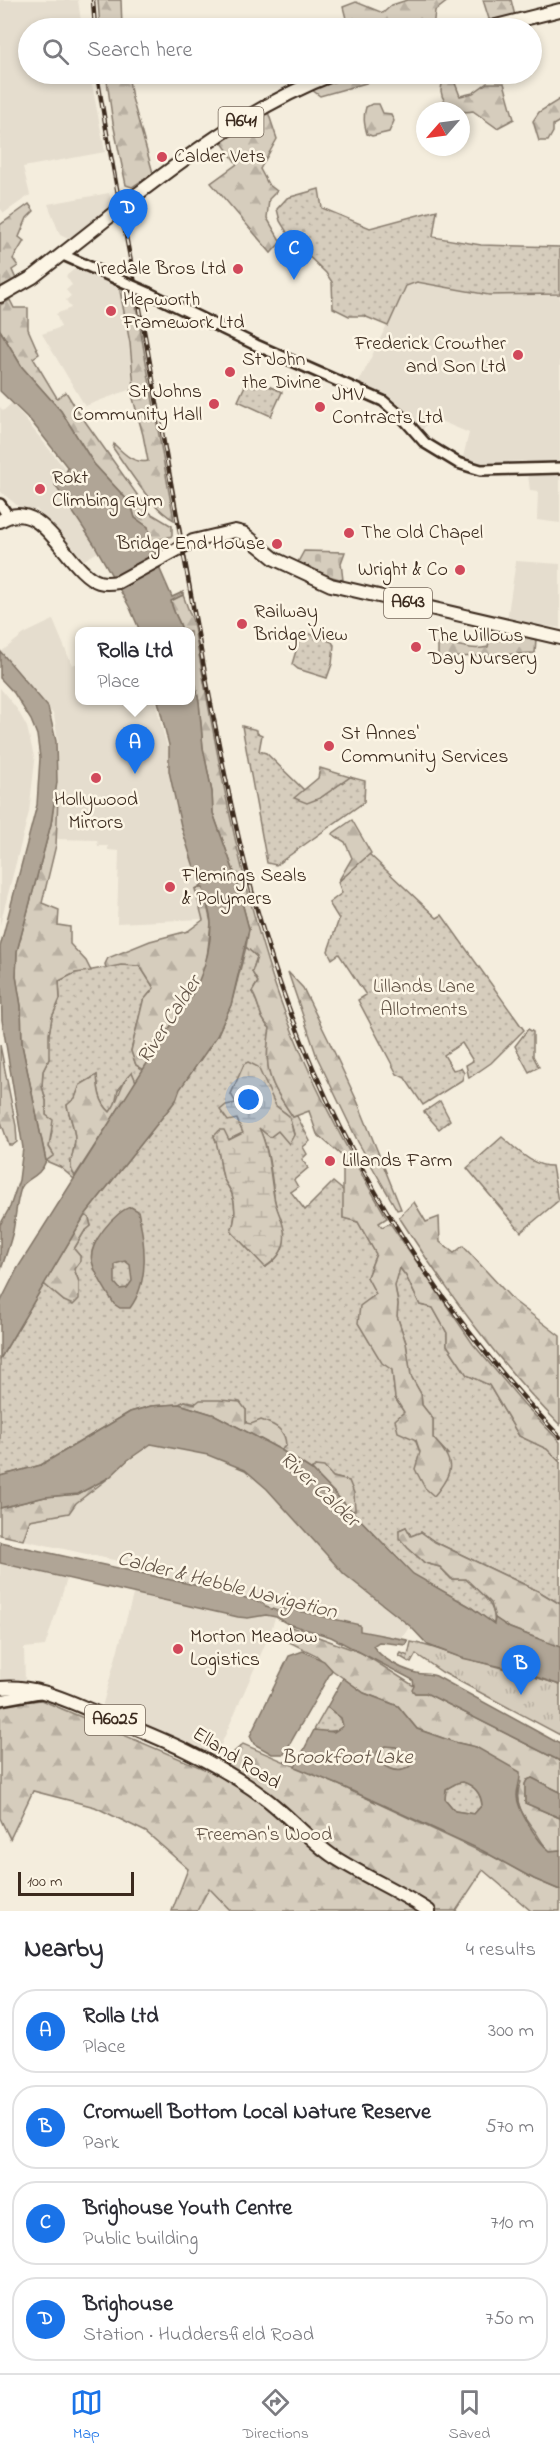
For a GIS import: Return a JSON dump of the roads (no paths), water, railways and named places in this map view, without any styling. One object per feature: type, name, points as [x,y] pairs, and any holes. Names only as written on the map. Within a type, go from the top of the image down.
[{"type":"main road","points":[[528,18],[560,10]]},
{"type":"main road","name":"A641","points":[[3,294],[63,255],[131,199],[197,150],[257,111],[307,84]]},
{"type":"main road","name":"A643","points":[[4,518],[23,516],[38,522],[87,576],[99,582],[112,583],[201,539],[227,531],[235,531],[243,534],[275,559],[331,585],[560,638]]},
{"type":"main road","name":"Elland Road","points":[[0,1688],[18,1687],[44,1692],[180,1746],[224,1770],[266,1799],[328,1853],[429,1911]]},
{"type":"street","points":[[63,255],[383,401],[397,412],[424,442],[473,469],[560,468]]},
{"type":"street","points":[[0,504],[4,518]]},
{"type":"street","points":[[0,1700],[44,1692]]},
{"type":"water","points":[[0,330],[22,367],[61,411],[94,464],[131,504],[135,518],[148,527],[155,558],[172,597],[183,592],[183,595],[171,601],[181,627],[138,627],[94,544],[55,485],[62,481],[68,468],[31,421],[0,391]]},
{"type":"water","points":[[0,651],[48,707],[56,741],[57,782],[51,824],[17,951],[16,976],[21,1006],[22,1045],[46,1161],[40,1171],[21,1188],[12,1236],[0,1272],[0,1225],[10,1207],[19,1180],[23,1148],[2,1020],[0,947],[37,805],[40,758],[37,735],[31,720],[14,693],[0,678]]},
{"type":"water","points":[[195,682],[203,748],[212,792],[213,813],[234,872],[249,929],[231,1005],[217,1036],[180,1089],[176,1100],[85,1215],[0,1359],[0,1303],[17,1269],[186,1005],[199,981],[208,954],[210,915],[203,888],[197,888],[202,885],[181,826],[169,771],[169,745],[159,705],[195,705]]},
{"type":"water","points":[[131,1207],[138,1211],[143,1235],[144,1261],[141,1286],[136,1297],[130,1308],[120,1308],[114,1304],[96,1272],[92,1254],[104,1229]],"holes":[[[125,1261],[130,1265],[132,1281],[127,1288],[120,1289],[115,1283],[115,1264]]]},
{"type":"water","name":"River Calder","points":[[179,1404],[215,1415],[281,1450],[312,1470],[413,1574],[469,1606],[494,1624],[495,1618],[510,1628],[560,1647],[560,1685],[515,1670],[462,1658],[428,1645],[410,1626],[344,1574],[267,1489],[245,1470],[208,1455],[151,1444],[128,1460],[110,1477],[78,1494],[45,1497],[0,1508],[0,1476],[41,1465],[130,1412],[151,1406]]},
{"type":"water","points":[[0,1542],[226,1592],[263,1603],[266,1607],[278,1611],[282,1607],[360,1625],[360,1631],[407,1640],[406,1645],[379,1642],[373,1646],[381,1655],[396,1665],[416,1673],[436,1676],[560,1744],[560,1761],[426,1693],[415,1693],[412,1690],[413,1680],[331,1637],[288,1624],[276,1617],[266,1615],[238,1617],[0,1563]]},
{"type":"water","points":[[303,1651],[324,1661],[332,1670],[284,1754],[272,1754],[254,1744],[250,1736],[289,1656]]},
{"type":"water","name":"Brookfoot Lake","points":[[343,1678],[364,1693],[398,1706],[417,1729],[476,1747],[520,1772],[517,1795],[524,1817],[545,1847],[550,1851],[560,1850],[560,1890],[534,1879],[483,1851],[295,1767],[314,1730],[334,1732],[343,1726],[341,1718],[327,1707]],"holes":[[[385,1746],[396,1747],[410,1759],[411,1765],[401,1770],[385,1766],[378,1758],[377,1752]],[[463,1782],[479,1794],[482,1805],[474,1814],[455,1811],[445,1799],[446,1789]]]},
{"type":"water","points":[[532,1778],[560,1792],[560,1818],[525,1803],[525,1784]]},
{"type":"railway","points":[[93,0],[94,18]]},
{"type":"railway","points":[[99,84],[221,755],[250,884],[275,969],[314,1070],[341,1127],[403,1238],[477,1342],[560,1437]]},
{"type":"place","name":"Calder Vets","points":[[162,157]]},
{"type":"place","name":"Brighouse","points":[[128,239]]},
{"type":"place","name":"Iredale Bros Ltd","points":[[238,269]]},
{"type":"place","name":"Brighouse Youth Centre","points":[[294,280]]},
{"type":"place","name":"Hepworth Framework Ltd","points":[[111,311]]},
{"type":"place","name":"Frederick Crowther and Son Ltd","points":[[518,355]]},
{"type":"place","name":"St John the Divine","points":[[230,372]]},
{"type":"place","name":"St Johns Community Hall","points":[[214,404]]},
{"type":"place","name":"JMV Contracts Ltd","points":[[320,407]]},
{"type":"place","name":"Rokt Climbing Gym","points":[[40,489]]},
{"type":"place","name":"The Old Chapel","points":[[349,533]]},
{"type":"place","name":"Bridge End House","points":[[277,544]]},
{"type":"place","name":"Wright & Co","points":[[460,570]]},
{"type":"place","name":"Railway Bridge View","points":[[242,624]]},
{"type":"place","name":"The Willows Day Nursery","points":[[416,647]]},
{"type":"place","name":"St Annes' Community Services","points":[[329,746]]},
{"type":"place","name":"Rolla Ltd","points":[[135,774]]},
{"type":"place","name":"Hollywood Mirrors","points":[[96,778]]},
{"type":"place","name":"Flemings Seals & Polymers","points":[[170,887]]},
{"type":"place","name":"Lillands Farm","points":[[330,1161]]},
{"type":"place","name":"Morton Meadow Logistics","points":[[178,1649]]},
{"type":"place","name":"Cromwell Bottom Local Nature Reserve","points":[[521,1695]]},
{"type":"park label","name":"Lillands Lane Allotments","points":[[424,998]]},
{"type":"park label","name":"Freeman's Wood","points":[[264,1835]]},
{"type":"water label","name":"Calder & Hebble Navigation","points":[[227,1586]]}]
